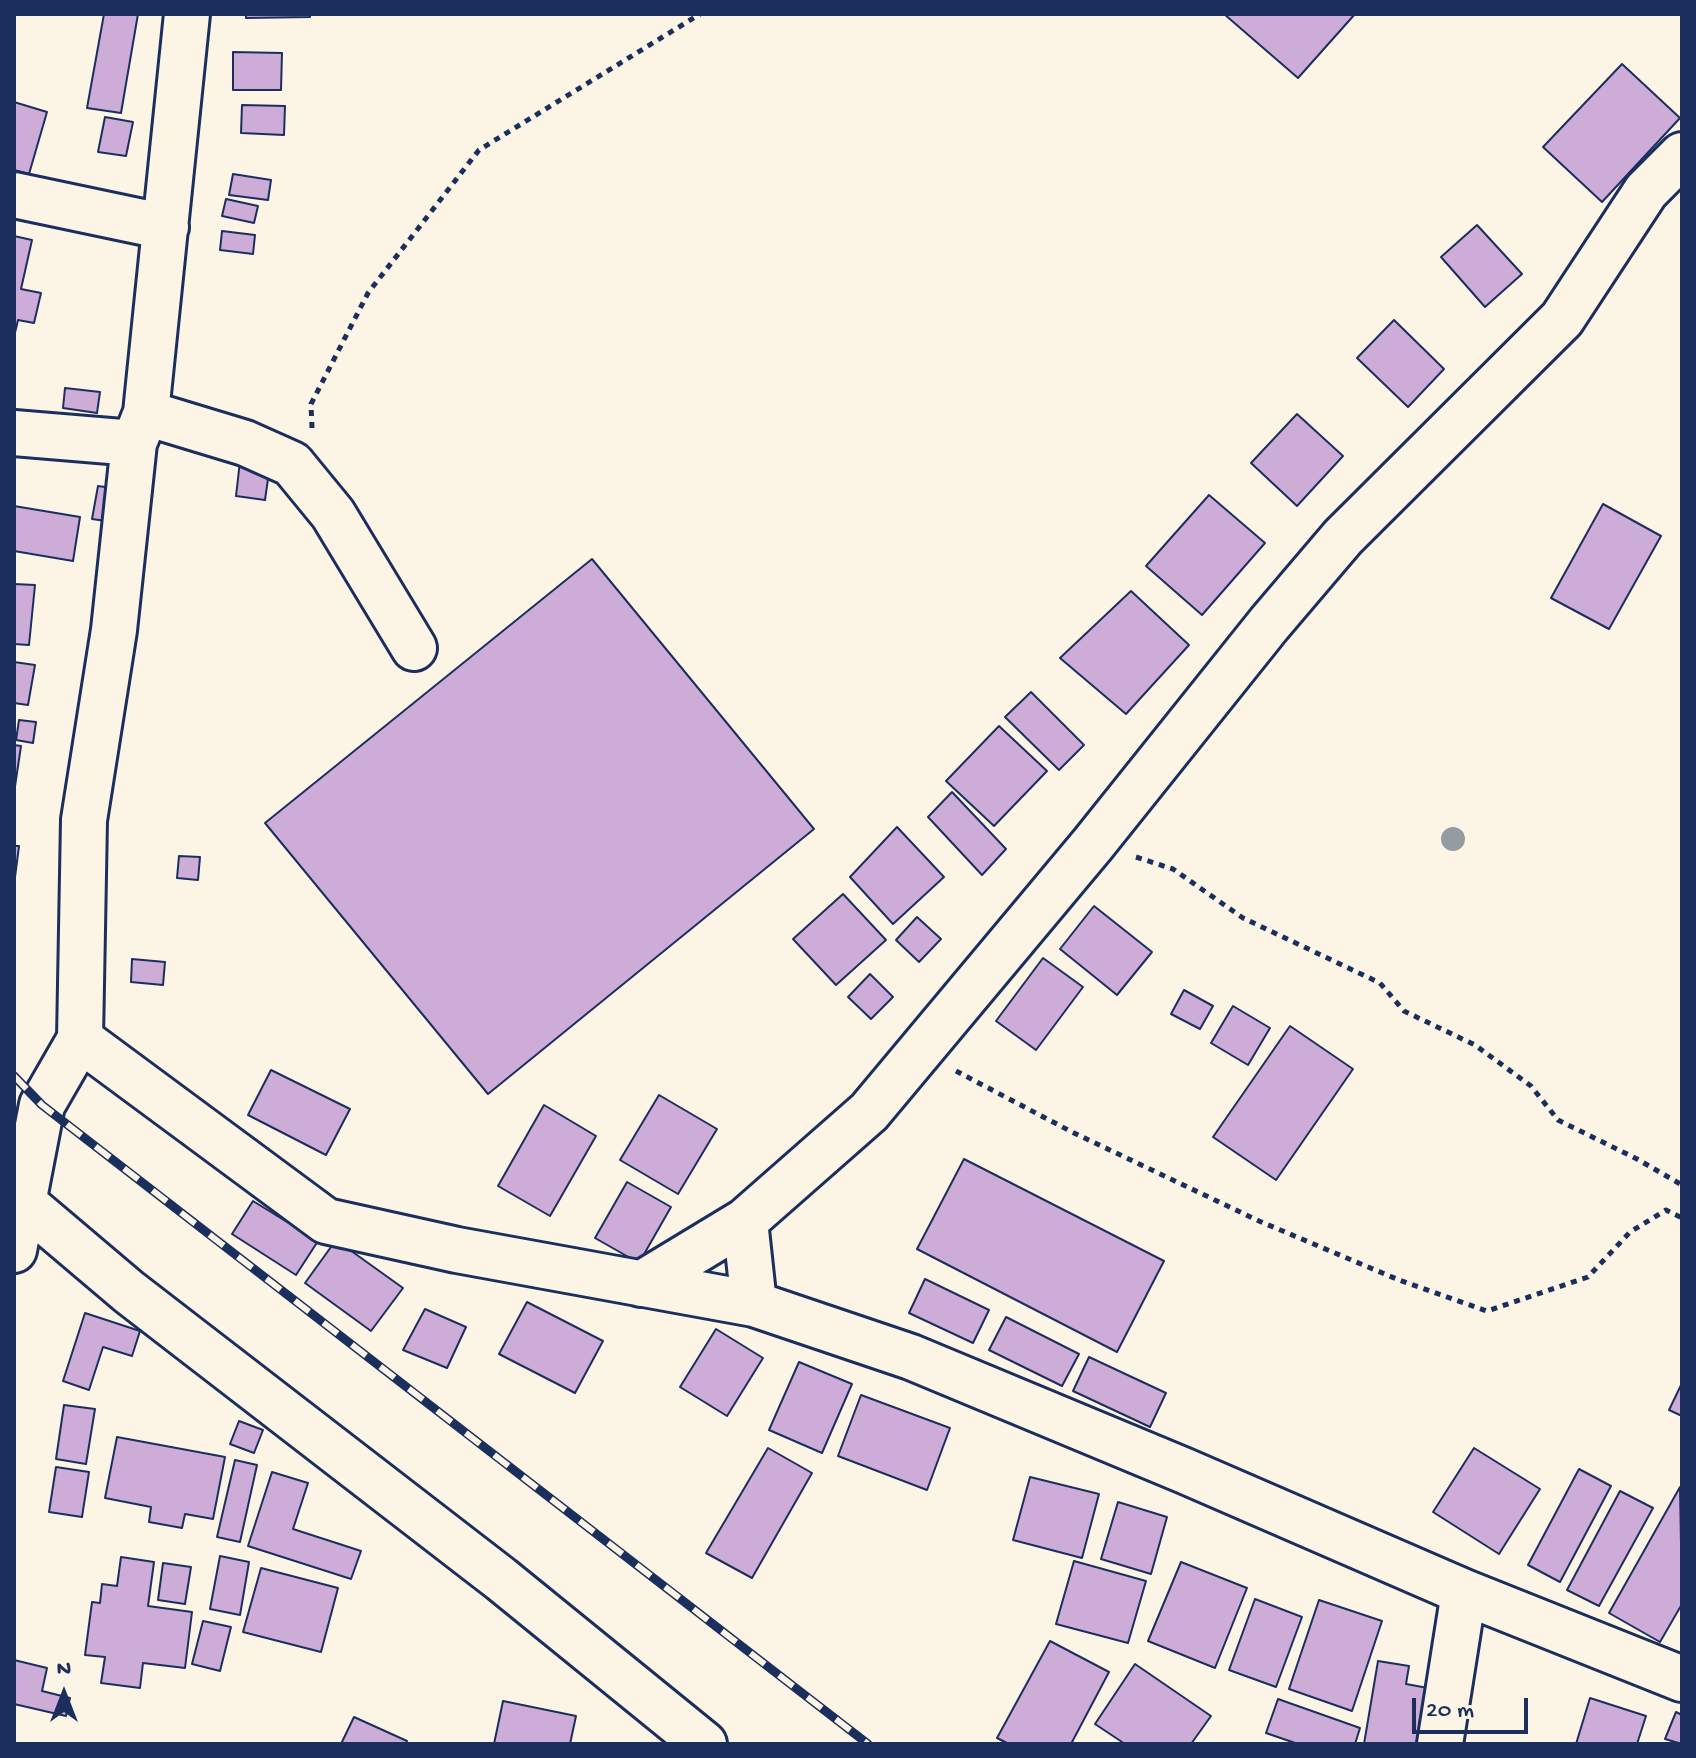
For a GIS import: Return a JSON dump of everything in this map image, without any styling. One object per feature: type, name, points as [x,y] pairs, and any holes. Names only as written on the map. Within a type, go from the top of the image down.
[{"type":"street","points":[[14,1250],[42,1105],[80,1039],[84,820],[114,630],[166,227],[187,14]]},
{"type":"street","points":[[641,1284],[745,1221],[869,1112],[1343,537],[1562,319],[1646,191],[1682,155]]},
{"type":"street","points":[[14,195],[166,227]]},
{"type":"street","points":[[14,433],[140,428],[245,443],[292,464],[333,514],[414,648]]},
{"type":"street","points":[[80,1039],[326,1221],[457,1250],[754,1304],[911,1357],[1464,1592],[1682,1679]]},
{"type":"street","points":[[24,1203],[129,1292],[501,1579],[704,1744]]},
{"type":"street","points":[[745,1221],[754,1304]]},
{"type":"street","points":[[1440,1744],[1464,1592]]},
{"type":"path","points":[[316,493],[311,404],[368,293],[479,150],[700,14]]},
{"type":"path","points":[[1093,844],[1173,869],[1243,918],[1380,983],[1404,1011],[1475,1045],[1531,1086],[1558,1120],[1682,1185]]},
{"type":"path","points":[[920,1052],[1072,1132],[1259,1221],[1399,1280],[1487,1311],[1588,1277],[1630,1232],[1666,1210],[1682,1218]]},
{"type":"building","points":[[104,14],[138,14],[121,113],[87,108]]},
{"type":"building","points":[[246,14],[310,14],[310,17],[246,18]]},
{"type":"building","points":[[1224,14],[1355,14],[1298,78]]},
{"type":"building","points":[[233,52],[282,53],[281,90],[233,90]]},
{"type":"building","points":[[1622,64],[1680,118],[1602,202],[1543,147]]},
{"type":"building","points":[[14,102],[47,112],[29,174],[14,170]]},
{"type":"building","points":[[242,105],[285,106],[284,135],[241,133]]},
{"type":"building","points":[[105,117],[133,122],[126,156],[98,152]]},
{"type":"building","points":[[233,174],[271,180],[268,200],[229,195]]},
{"type":"building","points":[[226,199],[258,206],[254,223],[222,216]]},
{"type":"building","points":[[1477,225],[1522,274],[1485,307],[1441,257]]},
{"type":"building","points":[[222,231],[255,235],[253,254],[220,250]]},
{"type":"building","points":[[14,236],[32,240],[21,289],[41,293],[34,323],[18,320],[14,337]]},
{"type":"building","points":[[1394,320],[1444,369],[1408,407],[1357,358]]},
{"type":"building","points":[[65,388],[100,392],[97,413],[63,408]]},
{"type":"building","points":[[1297,414],[1343,456],[1297,506],[1251,463]]},
{"type":"building","points":[[240,461],[270,465],[265,500],[236,496]]},
{"type":"building","points":[[98,486],[112,488],[106,521],[92,519]]},
{"type":"building","points":[[1209,495],[1265,543],[1202,615],[1146,566]]},
{"type":"building","points":[[1603,504],[1661,536],[1609,629],[1551,598]]},
{"type":"building","points":[[14,506],[80,517],[73,561],[14,551]]},
{"type":"building","points":[[592,559],[814,829],[488,1094],[265,823]]},
{"type":"building","points":[[14,584],[35,585],[29,645],[14,644]]},
{"type":"building","points":[[1131,591],[1189,645],[1126,714],[1060,658]]},
{"type":"building","points":[[14,662],[35,665],[28,705],[14,703]]},
{"type":"building","points":[[1031,692],[1084,745],[1059,770],[1005,717]]},
{"type":"building","points":[[19,720],[36,722],[33,743],[16,740]]},
{"type":"building","points":[[999,726],[1047,771],[994,826],[946,781]]},
{"type":"building","points":[[14,745],[21,746],[14,793]]},
{"type":"building","points":[[952,792],[1006,849],[982,875],[928,817]]},
{"type":"building","points":[[897,827],[944,877],[893,924],[850,877]]},
{"type":"building","points":[[14,846],[19,846],[14,885]]},
{"type":"building","points":[[179,856],[200,857],[198,880],[177,878]]},
{"type":"building","points":[[843,894],[886,940],[836,985],[793,939]]},
{"type":"building","points":[[1094,906],[1152,952],[1117,995],[1060,949]]},
{"type":"building","points":[[917,917],[941,939],[919,962],[896,940]]},
{"type":"building","points":[[1043,958],[1083,987],[1036,1050],[996,1021]]},
{"type":"building","points":[[132,959],[165,962],[163,985],[131,982]]},
{"type":"building","points":[[870,974],[893,997],[871,1019],[848,997]]},
{"type":"building","points":[[1184,990],[1213,1006],[1200,1029],[1171,1014]]},
{"type":"building","points":[[1233,1006],[1270,1028],[1248,1065],[1211,1043]]},
{"type":"building","points":[[1290,1026],[1353,1069],[1276,1180],[1213,1137]]},
{"type":"building","points":[[271,1070],[350,1109],[326,1155],[248,1115]]},
{"type":"building","points":[[659,1095],[717,1129],[678,1194],[620,1160]]},
{"type":"building","points":[[544,1105],[596,1136],[550,1216],[498,1186]]},
{"type":"building","points":[[964,1159],[1164,1261],[1117,1352],[917,1249]]},
{"type":"building","points":[[627,1182],[671,1207],[639,1263],[595,1238]]},
{"type":"building","points":[[253,1201],[318,1241],[296,1275],[232,1234]]},
{"type":"building","points":[[336,1240],[403,1288],[371,1331],[305,1283]]},
{"type":"building","points":[[925,1279],[989,1310],[973,1343],[909,1313]]},
{"type":"building","points":[[527,1302],[603,1341],[575,1393],[499,1354]]},
{"type":"building","points":[[425,1309],[466,1327],[447,1368],[403,1350]]},
{"type":"building","points":[[85,1313],[140,1331],[132,1356],[103,1347],[89,1390],[63,1381]]},
{"type":"building","points":[[1006,1317],[1079,1354],[1062,1386],[989,1350]]},
{"type":"building","points":[[716,1329],[763,1358],[727,1416],[680,1387]]},
{"type":"building","points":[[1089,1357],[1166,1393],[1150,1427],[1073,1391]]},
{"type":"building","points":[[799,1362],[852,1384],[822,1453],[769,1430]]},
{"type":"building","points":[[1682,1383],[1682,1416],[1669,1410]]},
{"type":"building","points":[[861,1395],[950,1428],[927,1490],[838,1456]]},
{"type":"building","points":[[64,1405],[95,1409],[86,1464],[56,1459]]},
{"type":"building","points":[[239,1421],[263,1430],[254,1453],[230,1444]]},
{"type":"building","points":[[117,1437],[225,1457],[213,1519],[185,1514],[182,1528],[149,1522],[151,1507],[105,1498]]},
{"type":"building","points":[[768,1448],[812,1473],[752,1578],[706,1553]]},
{"type":"building","points":[[1474,1448],[1540,1489],[1499,1554],[1433,1512]]},
{"type":"building","points":[[235,1460],[257,1465],[240,1542],[217,1537]]},
{"type":"building","points":[[56,1467],[89,1472],[82,1517],[49,1512]]},
{"type":"building","points":[[1579,1469],[1611,1486],[1560,1582],[1528,1565]]},
{"type":"building","points":[[272,1472],[308,1483],[293,1529],[361,1551],[351,1579],[248,1546]]},
{"type":"building","points":[[1030,1477],[1099,1494],[1082,1558],[1013,1540]]},
{"type":"building","points":[[1680,1487],[1682,1604],[1660,1642],[1609,1613]]},
{"type":"building","points":[[1620,1491],[1653,1508],[1599,1606],[1567,1590]]},
{"type":"building","points":[[1118,1502],[1167,1517],[1151,1574],[1101,1559]]},
{"type":"building","points":[[220,1556],[249,1562],[240,1615],[210,1609]]},
{"type":"building","points":[[121,1557],[154,1562],[148,1606],[192,1612],[185,1668],[143,1663],[140,1688],[101,1683],[105,1657],[85,1655],[92,1602],[100,1603],[102,1584],[117,1586]]},
{"type":"building","points":[[1074,1561],[1146,1581],[1128,1643],[1056,1624]]},
{"type":"building","points":[[1181,1562],[1247,1588],[1215,1668],[1148,1641]]},
{"type":"building","points":[[163,1563],[191,1567],[185,1604],[158,1600]]},
{"type":"building","points":[[261,1568],[338,1588],[321,1652],[243,1632]]},
{"type":"building","points":[[1255,1599],[1302,1617],[1276,1687],[1229,1670]]},
{"type":"building","points":[[1319,1600],[1382,1621],[1352,1711],[1289,1689]]},
{"type":"building","points":[[203,1621],[231,1627],[220,1671],[192,1664]]},
{"type":"building","points":[[1050,1641],[1109,1672],[1071,1744],[1009,1744],[997,1738]]},
{"type":"building","points":[[14,1660],[47,1668],[42,1691],[70,1698],[66,1716],[14,1704]]},
{"type":"building","points":[[1378,1661],[1409,1666],[1406,1684],[1428,1688],[1418,1744],[1364,1744]]},
{"type":"building","points":[[1135,1664],[1211,1716],[1191,1744],[1125,1744],[1095,1724]]},
{"type":"building","points":[[1590,1698],[1646,1716],[1637,1744],[1576,1744]]},
{"type":"building","points":[[1278,1699],[1360,1728],[1355,1744],[1298,1744],[1266,1733]]},
{"type":"building","points":[[503,1701],[576,1716],[570,1744],[494,1744]]},
{"type":"building","points":[[1676,1712],[1682,1715],[1682,1744],[1665,1739]]},
{"type":"building","points":[[354,1717],[407,1741],[406,1744],[341,1744]]},
{"type":"railway","points":[[14,1076],[42,1105],[868,1744]]}]
